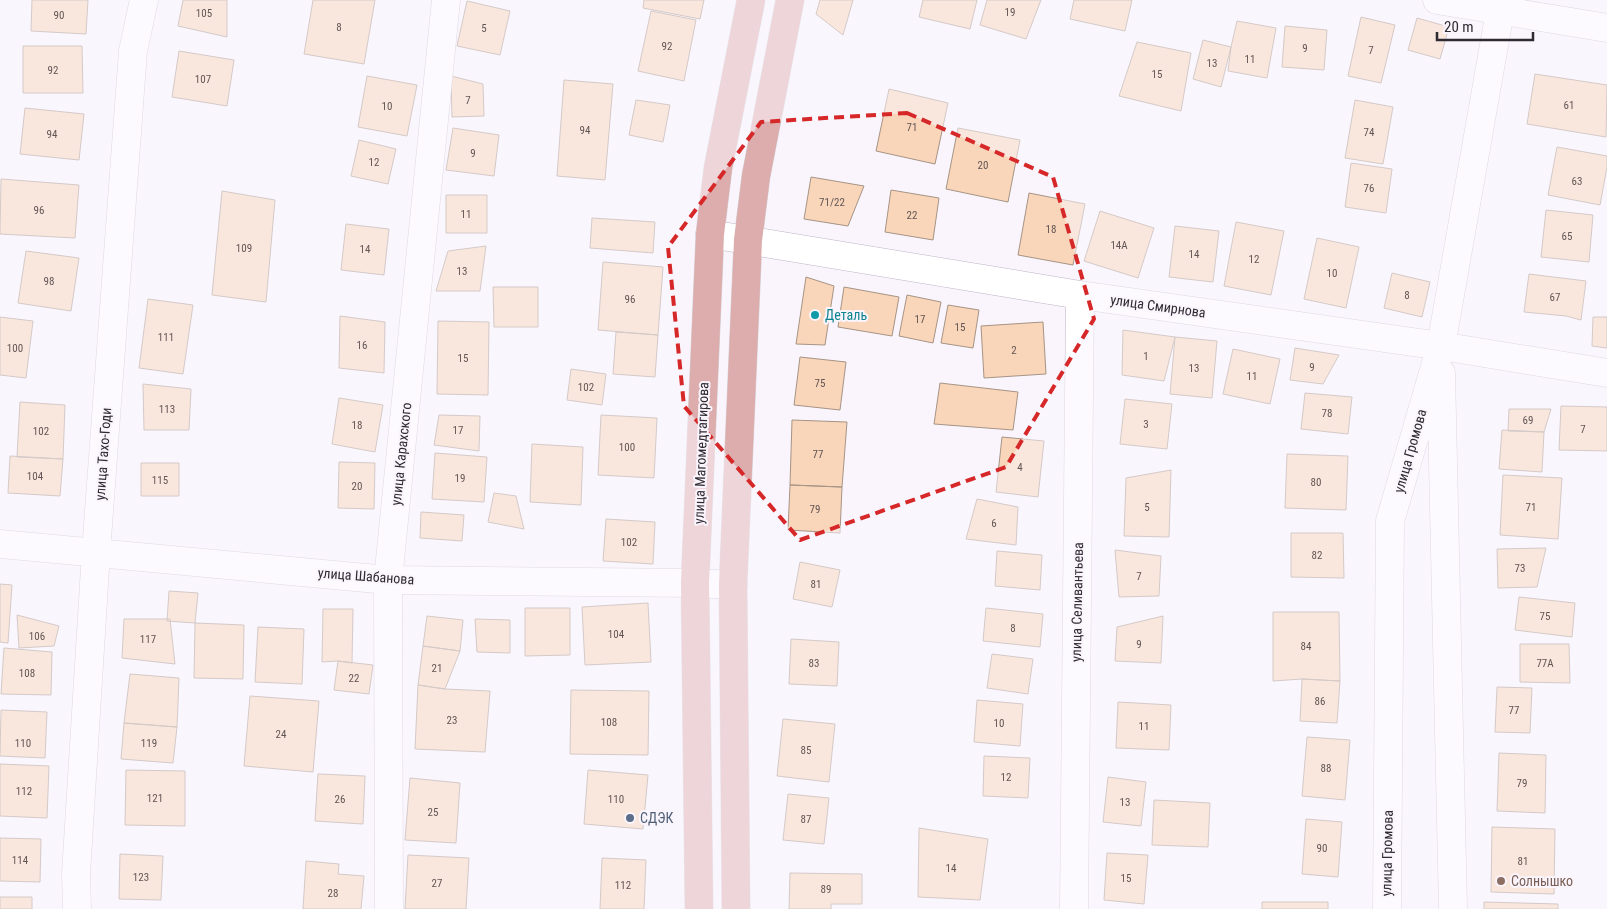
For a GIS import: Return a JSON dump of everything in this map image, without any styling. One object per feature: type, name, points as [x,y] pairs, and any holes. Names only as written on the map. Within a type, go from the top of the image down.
[{"type":"main road","name":"улица Магомедтагирова","points":[[699,909],[695,583],[710,234],[718,168],[751,0]]},
{"type":"main road","points":[[736,909],[733,585],[748,240],[756,176],[790,0]]},
{"type":"street","name":"улица Тахо-Годи","points":[[77,909],[76,874],[96,552],[134,51],[144,0]]},
{"type":"street","name":"улица Карахского","points":[[389,909],[388,580],[446,0]]},
{"type":"street","points":[[1437,0],[1501,5],[1607,28]]},
{"type":"street","name":"улица Громова","points":[[1387,909],[1390,521],[1441,346],[1501,5]]},
{"type":"street","name":"улица Смирнова","points":[[710,234],[1080,296],[1441,346],[1607,373]]},
{"type":"street","name":"улица Селивантьева","points":[[1074,909],[1080,296]]},
{"type":"street","points":[[1441,346],[1452,909]]},
{"type":"street","name":"улица Шабанова","points":[[0,544],[388,580],[733,585]]},
{"type":"highlighted area","points":[[907,113],[1053,177],[1094,319],[1006,467],[800,540],[684,406],[668,247],[761,122]]},
{"type":"building","points":[[32,0],[88,0],[86,34],[31,31]]},
{"type":"building","points":[[183,0],[227,0],[227,37],[178,26]]},
{"type":"building","points":[[313,0],[375,0],[364,64],[304,54]]},
{"type":"building","points":[[644,0],[704,0],[700,19],[643,8]]},
{"type":"building","points":[[820,0],[853,0],[843,35],[816,14]]},
{"type":"building","points":[[923,0],[977,0],[970,29],[919,17]]},
{"type":"building","points":[[987,0],[1041,0],[1026,39],[980,25]]},
{"type":"building","points":[[1074,0],[1132,0],[1125,31],[1070,19]]},
{"type":"building","points":[[467,1],[510,11],[500,55],[457,46]]},
{"type":"building","points":[[651,11],[696,20],[684,81],[638,71]]},
{"type":"building","points":[[1361,17],[1395,25],[1381,83],[1348,76]]},
{"type":"building","points":[[1417,18],[1449,27],[1440,59],[1408,50]]},
{"type":"building","points":[[1237,21],[1276,28],[1267,78],[1228,71]]},
{"type":"building","points":[[1285,26],[1327,30],[1324,70],[1282,67]]},
{"type":"building","points":[[1203,40],[1231,47],[1221,87],[1193,79]]},
{"type":"building","points":[[1137,42],[1191,53],[1181,111],[1119,96]]},
{"type":"building","points":[[23,46],[82,46],[83,93],[23,93]]},
{"type":"building","points":[[179,51],[234,60],[227,106],[172,97]]},
{"type":"building","points":[[1535,74],[1607,85],[1606,137],[1527,124]]},
{"type":"building","points":[[367,76],[417,85],[407,136],[358,127]]},
{"type":"building","points":[[451,76],[483,84],[484,116],[452,117]]},
{"type":"building","points":[[564,80],[613,84],[605,180],[557,176]]},
{"type":"building","points":[[889,89],[948,103],[935,164],[876,151]]},
{"type":"building","points":[[636,100],[670,105],[663,142],[629,135]]},
{"type":"building","points":[[1355,100],[1393,107],[1383,164],[1345,158]]},
{"type":"building","points":[[25,108],[84,114],[79,160],[20,154]]},
{"type":"building","points":[[453,128],[499,135],[494,176],[446,170]]},
{"type":"building","points":[[958,128],[1020,140],[1008,202],[946,189]]},
{"type":"building","points":[[359,140],[396,149],[388,184],[351,176]]},
{"type":"building","points":[[1557,147],[1607,156],[1607,167],[1600,205],[1548,195]]},
{"type":"building","points":[[1351,163],[1392,169],[1386,213],[1345,207]]},
{"type":"building","points":[[811,177],[864,186],[848,226],[804,219]]},
{"type":"building","points":[[1,179],[79,185],[75,238],[0,234]]},
{"type":"building","points":[[891,190],[939,198],[933,240],[885,232]]},
{"type":"building","points":[[222,191],[275,200],[266,302],[212,295]]},
{"type":"building","points":[[1029,193],[1085,204],[1073,265],[1018,255]]},
{"type":"building","points":[[446,195],[487,195],[487,233],[446,233]]},
{"type":"building","points":[[1546,210],[1593,215],[1589,262],[1541,257]]},
{"type":"building","points":[[1100,211],[1154,228],[1138,278],[1084,261]]},
{"type":"building","points":[[592,218],[655,222],[653,253],[590,248]]},
{"type":"building","points":[[1236,222],[1284,231],[1271,295],[1224,286]]},
{"type":"building","points":[[346,224],[389,229],[384,275],[341,270]]},
{"type":"building","points":[[1175,226],[1219,231],[1213,282],[1169,277]]},
{"type":"building","points":[[1317,238],[1359,247],[1346,308],[1304,299]]},
{"type":"building","points":[[486,246],[480,291],[436,291],[448,251]]},
{"type":"building","points":[[26,251],[79,258],[71,311],[18,303]]},
{"type":"building","points":[[603,262],[663,267],[658,335],[598,330]]},
{"type":"building","points":[[1392,273],[1430,282],[1422,317],[1384,308]]},
{"type":"building","points":[[1529,274],[1586,281],[1581,320],[1566,316],[1524,312]]},
{"type":"building","name":"Деталь","points":[[806,277],[834,286],[825,345],[796,344]]},
{"type":"building","points":[[493,287],[538,287],[538,327],[494,327]]},
{"type":"building","points":[[844,287],[899,297],[892,336],[838,327]]},
{"type":"building","points":[[907,295],[941,302],[933,343],[899,336]]},
{"type":"building","points":[[148,299],[193,305],[183,374],[139,368]]},
{"type":"building","points":[[948,305],[979,310],[973,348],[941,343]]},
{"type":"building","points":[[340,316],[385,322],[384,373],[339,368]]},
{"type":"building","points":[[0,317],[33,321],[26,378],[0,375]]},
{"type":"building","points":[[1593,317],[1607,317],[1607,348],[1592,346]]},
{"type":"building","points":[[438,321],[489,322],[488,395],[437,394]]},
{"type":"building","points":[[1043,322],[1046,374],[984,378],[981,326]]},
{"type":"building","points":[[1123,330],[1175,337],[1164,381],[1122,375]]},
{"type":"building","points":[[616,332],[658,335],[655,377],[613,374]]},
{"type":"building","points":[[1175,337],[1217,341],[1212,398],[1170,394]]},
{"type":"building","points":[[1295,348],[1339,355],[1323,384],[1290,380]]},
{"type":"building","points":[[1233,349],[1280,359],[1270,404],[1223,394]]},
{"type":"building","points":[[800,357],[846,362],[840,410],[794,405]]},
{"type":"building","points":[[571,369],[606,374],[602,405],[567,400]]},
{"type":"building","points":[[940,383],[1018,392],[1013,430],[934,424]]},
{"type":"building","points":[[143,384],[191,389],[189,430],[144,430]]},
{"type":"building","points":[[1305,393],[1352,397],[1348,434],[1301,429]]},
{"type":"building","points":[[339,398],[383,405],[375,452],[332,444]]},
{"type":"building","points":[[1125,399],[1172,404],[1167,449],[1120,444]]},
{"type":"building","points":[[20,402],[65,405],[63,459],[17,457]]},
{"type":"building","points":[[1561,406],[1607,407],[1607,451],[1559,450]]},
{"type":"building","points":[[1509,409],[1551,409],[1544,432],[1508,431]]},
{"type":"building","points":[[439,415],[480,416],[479,451],[434,445]]},
{"type":"building","points":[[601,415],[657,418],[654,478],[598,475]]},
{"type":"building","points":[[792,420],[847,422],[842,487],[790,485]]},
{"type":"building","points":[[1502,430],[1544,432],[1542,472],[1499,469]]},
{"type":"building","points":[[1002,437],[1044,441],[1038,497],[996,492]]},
{"type":"building","points":[[532,444],[583,447],[581,505],[530,502]]},
{"type":"building","points":[[435,453],[487,457],[484,502],[432,499]]},
{"type":"building","points":[[1287,454],[1348,456],[1346,510],[1285,508]]},
{"type":"building","points":[[10,456],[63,459],[60,496],[8,493]]},
{"type":"building","points":[[339,462],[375,463],[374,509],[338,508]]},
{"type":"building","points":[[141,463],[179,463],[179,496],[141,496]]},
{"type":"building","points":[[1171,470],[1169,537],[1124,536],[1126,478]]},
{"type":"building","points":[[1503,475],[1562,478],[1558,539],[1500,535]]},
{"type":"building","points":[[790,485],[842,487],[840,533],[788,530]]},
{"type":"building","points":[[494,493],[516,496],[524,529],[488,522]]},
{"type":"building","points":[[977,499],[1018,507],[1016,545],[966,539]]},
{"type":"building","points":[[421,512],[464,515],[462,541],[420,538]]},
{"type":"building","points":[[606,519],[655,522],[653,564],[603,561]]},
{"type":"building","points":[[1291,533],[1343,533],[1344,578],[1291,577]]},
{"type":"building","points":[[1546,548],[1537,587],[1498,588],[1497,549]]},
{"type":"building","points":[[1115,550],[1161,556],[1159,596],[1119,597]]},
{"type":"building","points":[[997,551],[1042,555],[1040,590],[995,586]]},
{"type":"building","points":[[800,562],[840,570],[832,607],[793,599]]},
{"type":"building","points":[[0,584],[12,585],[8,643],[0,642]]},
{"type":"building","points":[[169,591],[198,593],[195,623],[167,621]]},
{"type":"building","points":[[1519,597],[1575,603],[1572,637],[1515,630]]},
{"type":"building","points":[[648,603],[651,662],[585,665],[582,607]]},
{"type":"building","points":[[525,608],[570,608],[570,655],[525,656]]},
{"type":"building","points":[[986,608],[1043,614],[1040,647],[983,641]]},
{"type":"building","points":[[323,609],[353,609],[352,663],[338,661],[322,662]]},
{"type":"building","points":[[1273,612],[1339,612],[1340,681],[1302,679],[1273,681]]},
{"type":"building","points":[[17,615],[59,626],[54,646],[19,648]]},
{"type":"building","points":[[427,616],[463,620],[460,651],[423,646]]},
{"type":"building","points":[[1163,616],[1161,663],[1115,661],[1117,627]]},
{"type":"building","points":[[124,619],[170,619],[175,664],[122,658]]},
{"type":"building","points":[[475,619],[510,620],[510,653],[477,652]]},
{"type":"building","points":[[195,623],[244,625],[243,679],[194,678]]},
{"type":"building","points":[[258,627],[304,629],[302,684],[255,682]]},
{"type":"building","points":[[791,639],[839,642],[837,686],[789,684]]},
{"type":"building","points":[[1520,644],[1569,644],[1570,683],[1520,682]]},
{"type":"building","points":[[423,646],[460,651],[445,689],[418,685]]},
{"type":"building","points":[[4,648],[52,652],[51,695],[1,694]]},
{"type":"building","points":[[992,654],[1033,659],[1028,694],[987,688]]},
{"type":"building","points":[[338,661],[373,665],[369,694],[334,690]]},
{"type":"building","points":[[130,674],[179,678],[177,727],[124,723]]},
{"type":"building","points":[[1302,679],[1340,681],[1337,723],[1300,721]]},
{"type":"building","points":[[418,685],[445,689],[490,691],[485,752],[415,749]]},
{"type":"building","points":[[1497,687],[1532,688],[1530,733],[1495,732]]},
{"type":"building","points":[[571,690],[649,691],[648,755],[570,754]]},
{"type":"building","points":[[250,696],[319,701],[313,772],[244,766]]},
{"type":"building","points":[[977,700],[1023,704],[1020,746],[974,742]]},
{"type":"building","points":[[1118,702],[1171,705],[1169,750],[1116,748]]},
{"type":"building","points":[[1,710],[47,712],[45,758],[0,756]]},
{"type":"building","points":[[783,719],[835,724],[829,782],[777,776]]},
{"type":"building","points":[[124,723],[177,727],[173,763],[121,759]]},
{"type":"building","points":[[1307,737],[1350,740],[1345,800],[1302,796]]},
{"type":"building","points":[[1499,753],[1546,755],[1545,813],[1497,811]]},
{"type":"building","points":[[984,756],[1030,758],[1028,798],[983,796]]},
{"type":"building","points":[[0,764],[49,766],[47,818],[0,816]]},
{"type":"building","points":[[126,770],[185,771],[185,826],[125,825]]},
{"type":"building","points":[[588,770],[648,775],[643,829],[584,824]]},
{"type":"building","points":[[318,774],[365,776],[363,824],[315,821]]},
{"type":"building","points":[[1108,777],[1146,782],[1141,826],[1103,822]]},
{"type":"building","points":[[410,778],[460,783],[456,843],[405,840]]},
{"type":"building","points":[[788,794],[829,798],[824,844],[783,840]]},
{"type":"building","points":[[1154,800],[1210,803],[1208,847],[1152,845]]},
{"type":"building","points":[[1306,819],[1342,822],[1338,877],[1302,874]]},
{"type":"building","points":[[1492,827],[1555,829],[1554,894],[1491,892]]},
{"type":"building","points":[[919,828],[988,839],[980,900],[918,897]]},
{"type":"building","points":[[0,838],[41,839],[40,882],[0,881]]},
{"type":"building","points":[[1107,853],[1148,855],[1144,904],[1104,900]]},
{"type":"building","points":[[120,854],[163,856],[161,900],[119,899]]},
{"type":"building","points":[[408,855],[469,858],[466,909],[405,909]]},
{"type":"building","points":[[602,858],[646,860],[644,909],[600,909]]},
{"type":"building","points":[[306,861],[339,864],[338,874],[364,876],[361,909],[303,909]]},
{"type":"building","points":[[790,873],[862,874],[862,904],[831,904],[831,909],[789,909]]},
{"type":"building","points":[[0,897],[32,897],[32,909],[0,909]]},
{"type":"building","points":[[1262,902],[1328,902],[1328,909],[1262,909]]},
{"type":"building","points":[[1484,902],[1558,904],[1558,909],[1484,909]]},
{"type":"place","name":"Деталь","points":[[815,315]]},
{"type":"place","name":"СДЭК","points":[[630,818]]},
{"type":"place","name":"Солнышко","points":[[1501,881]]}]
